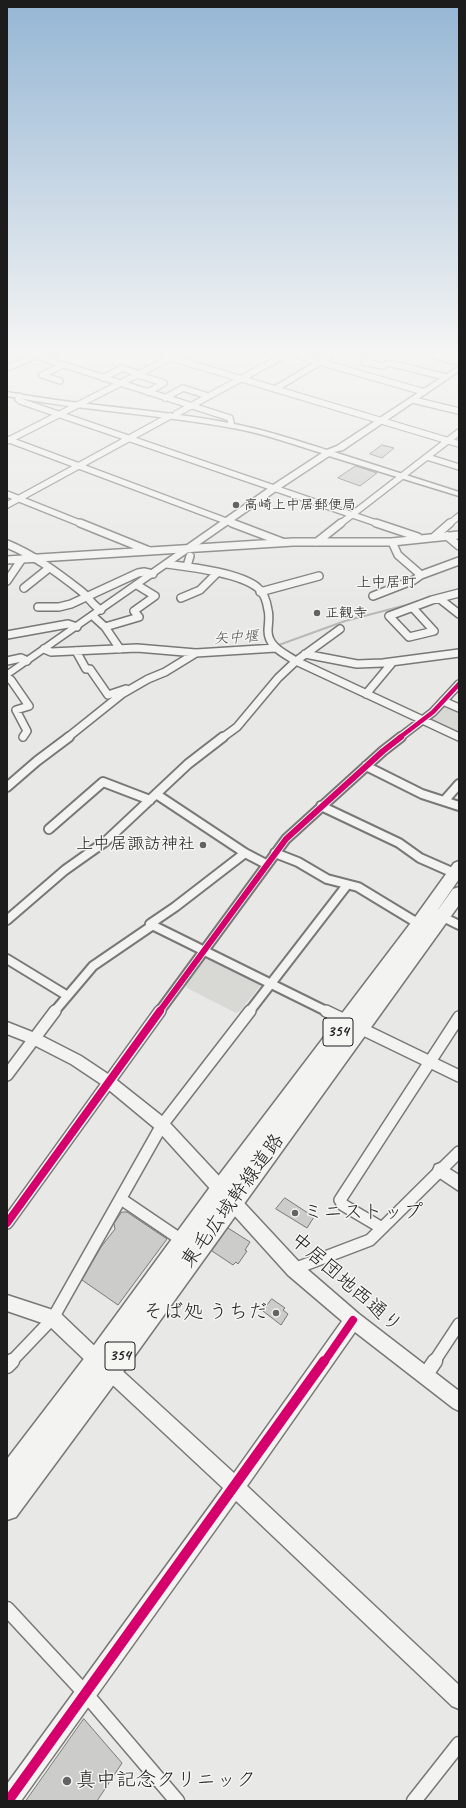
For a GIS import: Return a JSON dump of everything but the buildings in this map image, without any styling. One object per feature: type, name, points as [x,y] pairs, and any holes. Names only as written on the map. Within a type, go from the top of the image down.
[{"type":"highway","name":"東毛広域幹線道路","points":[[7,1479],[103,1365],[353,1024],[430,916],[457,870]]},
{"type":"highway","name":"東毛広域幹線道路","points":[[353,1024],[430,916],[459,893]]},
{"type":"highway","name":"東毛広域幹線道路","points":[[7,1508],[103,1365],[183,1241],[226,1196]]},
{"type":"street","points":[[9,440],[286,543]]},
{"type":"street","points":[[7,505],[127,440]]},
{"type":"street","points":[[134,440],[273,489],[422,538]]},
{"type":"street","points":[[290,440],[330,451]]},
{"type":"street","points":[[298,440],[459,494]]},
{"type":"street","points":[[7,675],[167,564],[189,552],[228,521],[273,489],[330,451],[340,448],[351,440]]},
{"type":"street","points":[[317,542],[448,441],[459,444]]},
{"type":"street","points":[[427,457],[459,467]]},
{"type":"street","points":[[404,475],[459,490]]},
{"type":"street","points":[[7,494],[149,551]]},
{"type":"street","points":[[434,537],[459,516]]},
{"type":"street","points":[[7,560],[35,557],[149,551],[189,552],[286,543],[392,542],[459,535]]},
{"type":"street","points":[[447,536],[459,546]]},
{"type":"street","points":[[392,542],[398,555],[420,575]]},
{"type":"street","points":[[7,544],[25,551],[35,557],[83,592],[94,606],[101,610]]},
{"type":"street","points":[[187,566],[189,552]]},
{"type":"street","points":[[7,581],[22,559]]},
{"type":"street","points":[[373,596],[414,580],[420,575],[459,561]]},
{"type":"street","points":[[167,564],[187,566],[248,581],[260,592],[269,613],[268,635],[276,648],[296,661],[459,737]]},
{"type":"street","points":[[24,588],[49,568]]},
{"type":"street","points":[[38,607],[71,604],[138,573],[144,572],[153,574]]},
{"type":"street","points":[[182,598],[200,590],[209,583],[217,573]]},
{"type":"street","points":[[260,592],[319,576]]},
{"type":"street","points":[[105,627],[139,617],[134,611],[155,596],[137,585]]},
{"type":"street","points":[[412,608],[434,631],[409,637],[389,616],[412,608],[459,593]]},
{"type":"street","points":[[440,599],[459,614]]},
{"type":"street","points":[[93,616],[105,627],[120,649]]},
{"type":"street","points":[[8,633],[68,624],[77,627]]},
{"type":"street","points":[[7,920],[65,870],[106,840],[188,764],[242,722],[268,689],[296,661],[340,629]]},
{"type":"street","points":[[44,649],[51,652],[142,648],[196,653],[276,648]]},
{"type":"street","points":[[76,651],[86,669],[90,669],[108,695],[142,683]]},
{"type":"street","points":[[7,787],[37,761],[122,694],[165,672],[196,653]]},
{"type":"street","points":[[305,654],[322,656],[355,664],[392,662],[459,653]]},
{"type":"street","points":[[7,661],[21,658],[27,661]]},
{"type":"street","points":[[366,694],[392,662]]},
{"type":"street","points":[[7,678],[11,680],[28,706],[16,710],[27,731],[23,737]]},
{"type":"street","points":[[7,1223],[286,838],[366,766],[433,712],[459,684]]},
{"type":"street","points":[[443,702],[459,708]]},
{"type":"street","points":[[366,766],[422,794],[459,806]]},
{"type":"street","points":[[49,829],[103,782],[153,797],[245,853],[266,864]]},
{"type":"street","points":[[444,801],[459,784]]},
{"type":"street","points":[[321,806],[399,843],[420,858],[457,870]]},
{"type":"street","points":[[245,853],[150,924],[459,1076]]},
{"type":"street","points":[[275,853],[298,862],[327,879],[358,887],[430,916],[459,925]]},
{"type":"street","points":[[7,1366],[53,1318],[162,1125],[347,885]]},
{"type":"street","points":[[7,1075],[66,995],[93,966],[153,925]]},
{"type":"street","points":[[7,958],[66,995]]},
{"type":"street","points":[[382,1228],[343,1205],[340,1200],[459,1017]]},
{"type":"street","name":"中居団地西通り","points":[[7,1028],[35,1039],[76,1060],[110,1082],[162,1125],[294,1270],[353,1320],[459,1402]]},
{"type":"street","points":[[294,1270],[370,1240],[459,1152]]},
{"type":"street","points":[[440,1170],[459,1184]]},
{"type":"street","points":[[121,1198],[183,1241]]},
{"type":"street","points":[[7,1303],[53,1318],[235,1487],[459,1699]]},
{"type":"street","points":[[8,1801],[235,1487],[353,1320]]},
{"type":"street","points":[[425,1376],[459,1324]]},
{"type":"street","points":[[7,1609],[85,1693],[177,1801]]},
{"type":"street","points":[[414,1801],[459,1744]]},
{"type":"shaded area","points":[[444,705],[459,709],[459,734],[426,721]]},
{"type":"shaded area","points":[[204,957],[211,957],[259,980],[260,986],[240,1011],[236,1013],[187,988],[184,983]]},
{"type":"waterway","name":"矢中堰","points":[[276,646],[345,621],[418,602]]},
{"type":"waterway","name":"矢中堰","points":[[21,656],[32,655]]},
{"type":"cycle path","points":[[7,1223],[203,951],[286,839],[383,751],[433,712],[459,684]]},
{"type":"cycle path","points":[[8,1801],[235,1487],[353,1320]]},
{"type":"place","name":"高崎上中居郵便局","points":[[236,505]]},
{"type":"place","name":"正観寺","points":[[317,613]]},
{"type":"place","name":"上中居諏訪神社","points":[[203,845]]},
{"type":"place","name":"ミニストップ","points":[[295,1213]]},
{"type":"place","name":"そば処 うちだ","points":[[276,1313]]},
{"type":"place","name":"真中記念クリニック","points":[[67,1781]]},
{"type":"district","name":"上中居町","points":[[386,583]]}]
